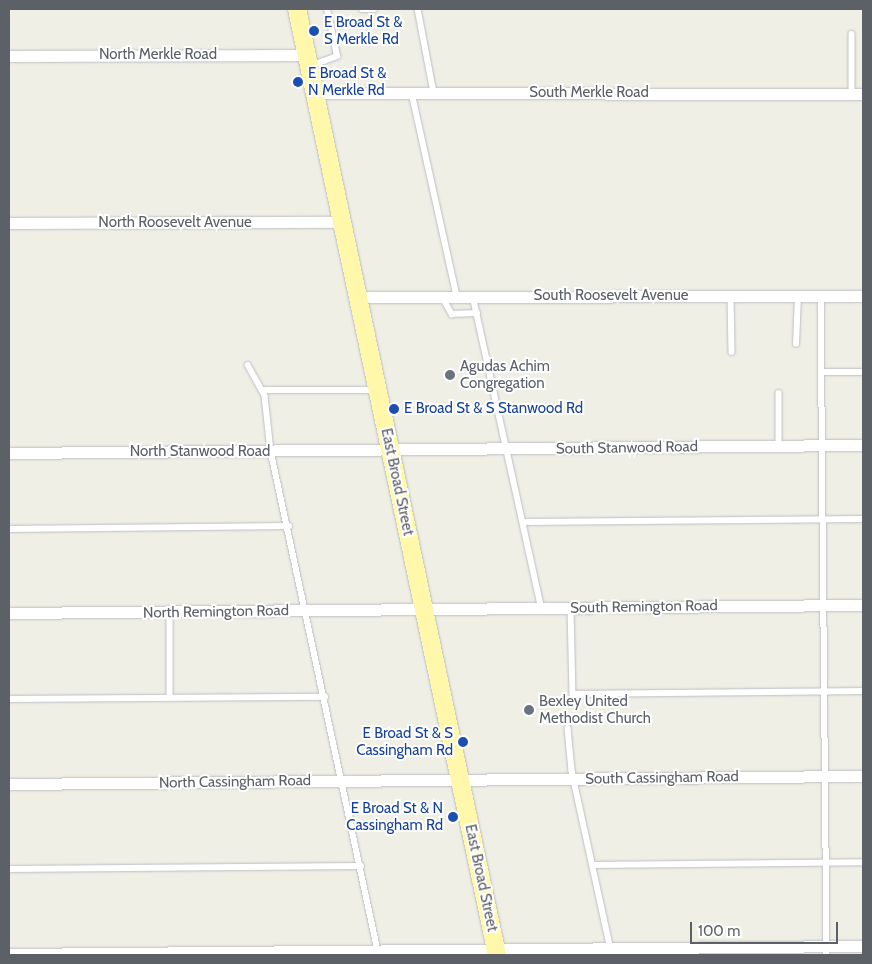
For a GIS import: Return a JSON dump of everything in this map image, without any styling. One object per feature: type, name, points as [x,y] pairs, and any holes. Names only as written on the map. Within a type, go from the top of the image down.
[{"type":"main road","name":"East Broad Street","points":[[297,9],[496,953]]},
{"type":"street","name":"North Merkle Road","points":[[9,56],[308,60]]},
{"type":"street","name":"South Merkle Road","points":[[314,93],[858,94]]},
{"type":"street","name":"North Roosevelt Avenue","points":[[9,223],[342,222]]},
{"type":"street","name":"South Roosevelt Avenue","points":[[358,297],[863,296]]},
{"type":"street","name":"South Stanwood Road","points":[[390,450],[863,445]]},
{"type":"street","name":"North Stanwood Road","points":[[9,453],[390,450]]},
{"type":"street","name":"South Remington Road","points":[[424,610],[863,605]]},
{"type":"street","name":"North Remington Road","points":[[9,613],[424,610]]},
{"type":"street","name":"South Cassingham Road","points":[[461,780],[863,776]]},
{"type":"street","name":"North Cassingham Road","points":[[9,784],[461,780]]},
{"type":"street","points":[[9,954],[827,951],[863,946]]},
{"type":"lane","points":[[308,60],[337,56],[327,9]]},
{"type":"lane","points":[[362,9],[374,9]]},
{"type":"lane","points":[[418,9],[434,93]]},
{"type":"lane","points":[[852,34],[858,94]]},
{"type":"lane","points":[[412,93],[456,296]]},
{"type":"lane","points":[[442,296],[452,314],[477,313]]},
{"type":"lane","points":[[473,296],[542,609]]},
{"type":"lane","points":[[731,296],[732,352]]},
{"type":"lane","points":[[796,344],[798,296]]},
{"type":"lane","points":[[821,296],[828,862],[827,951]]},
{"type":"lane","points":[[248,365],[262,390],[271,451],[289,526],[378,953]]},
{"type":"lane","points":[[822,372],[863,372]]},
{"type":"lane","points":[[262,390],[378,390]]},
{"type":"lane","points":[[779,393],[779,446]]},
{"type":"lane","points":[[523,522],[863,519]]},
{"type":"lane","points":[[9,529],[289,526]]},
{"type":"lane","points":[[571,608],[573,694],[863,691]]},
{"type":"lane","points":[[170,612],[170,697]]},
{"type":"lane","points":[[9,699],[325,697]]},
{"type":"lane","points":[[568,728],[573,779],[611,952]]},
{"type":"lane","points":[[592,865],[863,862]]},
{"type":"lane","points":[[9,869],[361,866]]},
{"type":"place","name":"E Broad St & S Merkle Rd","points":[[314,31]]},
{"type":"place","name":"E Broad St & N Merkle Rd","points":[[298,82]]},
{"type":"place","name":"Agudas Achim Congregation","points":[[450,375]]},
{"type":"place","name":"E Broad St & S Stanwood Rd","points":[[394,409]]},
{"type":"place","name":"Bexley United Methodist Church","points":[[529,710]]},
{"type":"place","name":"E Broad St & S Cassingham Rd","points":[[463,742]]},
{"type":"place","name":"E Broad St & N Cassingham Rd","points":[[453,817]]}]
